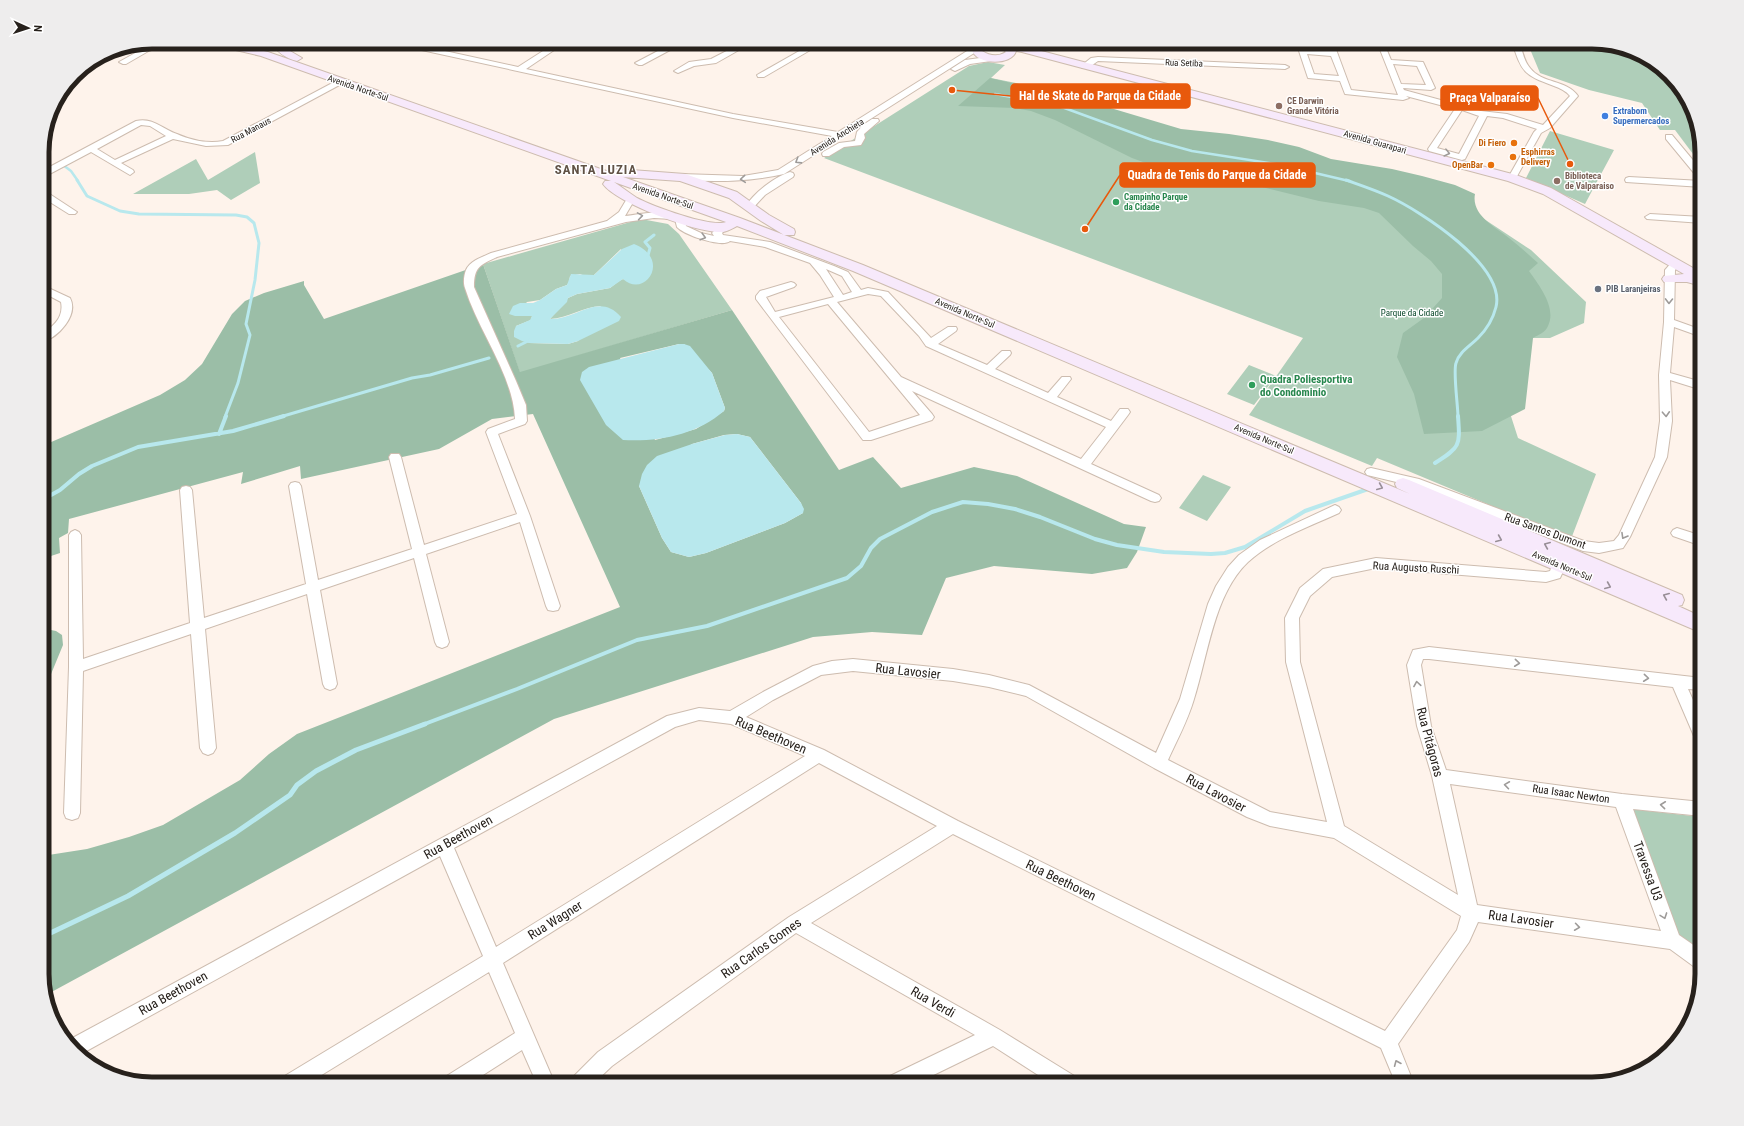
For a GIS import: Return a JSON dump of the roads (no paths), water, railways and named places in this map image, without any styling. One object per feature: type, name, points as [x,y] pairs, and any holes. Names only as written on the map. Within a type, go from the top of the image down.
[{"type":"main road","name":"Avenida Norte-Sul","points":[[243,49],[264,54],[593,172],[640,184],[864,261],[1371,472],[1419,490],[1695,609]]},
{"type":"main road","name":"Avenida Norte-Sul","points":[[280,49],[298,59],[618,173],[640,184]]},
{"type":"main road","points":[[978,49],[977,52],[982,56],[998,58],[1008,56],[1011,53],[1010,49]]},
{"type":"main road","name":"Avenida Guarapari","points":[[1020,49],[1350,134],[1430,153],[1512,178],[1547,191],[1695,275]]},
{"type":"main road","name":"Avenida Guarapari","points":[[998,58],[1030,56],[1060,60]]},
{"type":"main road","points":[[593,172],[631,199],[676,217],[701,225],[737,218],[788,236]]},
{"type":"main road","points":[[618,173],[681,177],[733,195],[737,218]]},
{"type":"main road","points":[[631,199],[630,194],[640,184],[654,177],[663,175]]},
{"type":"main road","name":"Avenida Norte-Sul","points":[[788,236],[806,255],[851,271],[1406,498],[1559,565],[1695,622]]},
{"type":"main road","points":[[1675,264],[1695,265]]},
{"type":"main road","points":[[1669,279],[1687,278],[1695,281]]},
{"type":"street","points":[[123,62],[146,49]]},
{"type":"street","points":[[427,49],[840,138],[860,134]]},
{"type":"street","points":[[520,69],[551,49]]},
{"type":"street","points":[[639,63],[667,49]]},
{"type":"street","points":[[678,71],[692,64],[713,61],[736,49]]},
{"type":"street","points":[[761,75],[807,49]]},
{"type":"street","name":"Avenida Anchieta","points":[[737,218],[754,199],[771,186],[974,49]]},
{"type":"street","points":[[1332,49],[1346,91],[1349,93],[1401,92],[1431,88],[1420,64],[1389,62]]},
{"type":"street","points":[[1383,49],[1401,92]]},
{"type":"street","points":[[1512,178],[1538,132],[1547,126],[1573,99],[1573,93],[1570,90],[1532,74],[1527,70],[1519,49]]},
{"type":"street","points":[[1334,54],[1302,51],[1311,76],[1342,79]]},
{"type":"street","name":"Avenida Anchieta","points":[[681,177],[735,180],[772,175],[781,172],[840,138],[858,143],[861,138],[860,134],[866,127],[962,64],[998,58]]},
{"type":"street","name":"Rua Setiba","points":[[1085,66],[1098,59],[1285,67]]},
{"type":"street","name":"Rua Manaus","points":[[92,149],[134,124],[144,122],[150,122],[173,136],[212,145],[225,143],[341,82]]},
{"type":"street","points":[[1401,92],[1458,110],[1504,116],[1543,128]]},
{"type":"street","points":[[1430,153],[1458,110]]},
{"type":"street","points":[[1460,161],[1483,116],[1481,113]]},
{"type":"street","points":[[115,163],[173,136]]},
{"type":"street","points":[[1670,137],[1695,168]]},
{"type":"street","points":[[49,171],[92,149],[130,172]]},
{"type":"street","points":[[1629,180],[1695,184]]},
{"type":"street","points":[[49,197],[72,212]]},
{"type":"street","points":[[609,223],[622,214],[631,199]]},
{"type":"street","points":[[553,606],[524,516],[492,432],[521,421],[520,405],[511,381],[469,287],[471,270],[480,262],[494,255],[609,223],[647,215],[676,217],[682,227],[695,234],[711,239],[767,244],[806,255],[824,273],[829,280],[835,299],[894,378],[928,417],[867,437],[761,299],[761,296],[764,293],[791,285]]},
{"type":"street","points":[[1650,217],[1695,220]]},
{"type":"street","points":[[735,240],[718,235],[718,230],[737,218]]},
{"type":"street","points":[[1675,264],[1670,270],[1669,279],[1669,322],[1664,375],[1695,384]]},
{"type":"street","points":[[829,280],[851,271],[858,293]]},
{"type":"street","points":[[773,316],[858,293],[871,291],[884,294],[923,334],[930,344],[1113,426]]},
{"type":"street","points":[[49,292],[66,300],[68,308],[67,315],[62,324],[49,334]]},
{"type":"street","points":[[1669,322],[1695,331]]},
{"type":"street","points":[[930,344],[952,329]]},
{"type":"street","points":[[988,370],[1006,353]]},
{"type":"street","name":"Rua Santos Dumont","points":[[1371,472],[1415,482],[1583,546],[1599,548],[1618,545],[1624,537],[1661,457],[1666,421],[1664,375]]},
{"type":"street","points":[[894,378],[1155,498]]},
{"type":"street","points":[[1050,398],[1066,379]]},
{"type":"street","points":[[917,404],[932,395]]},
{"type":"street","points":[[1083,465],[1124,412]]},
{"type":"street","points":[[395,457],[442,642]]},
{"type":"street","points":[[295,486],[330,684]]},
{"type":"street","points":[[186,490],[208,748]]},
{"type":"street","points":[[1159,763],[1187,700],[1200,650],[1215,605],[1228,576],[1243,558],[1266,544],[1335,510]]},
{"type":"street","points":[[76,667],[524,516]]},
{"type":"street","points":[[1677,533],[1695,539]]},
{"type":"street","points":[[72,814],[76,667],[75,535]]},
{"type":"street","name":"Rua Augusto Ruschi","points":[[1337,831],[1293,662],[1292,618],[1305,592],[1328,573],[1376,563],[1546,577],[1555,574],[1559,565]]},
{"type":"street","name":"Rua Pitágoras","points":[[1388,1042],[1463,936],[1469,922],[1470,912],[1440,776],[1424,726],[1414,665],[1418,654],[1429,653],[1695,683]]},
{"type":"street","name":"Rua Lavosier","points":[[732,718],[768,696],[818,670],[832,667],[853,665],[953,675],[989,681],[1029,691],[1159,763],[1253,812],[1270,819],[1337,831],[1470,912],[1673,941],[1695,957]]},
{"type":"street","points":[[1678,681],[1695,721]]},
{"type":"street","name":"Rua Beethoven","points":[[77,1045],[672,721],[699,714],[732,718],[819,755],[952,826],[1388,1042]]},
{"type":"street","name":"Rua Wagner","points":[[301,1077],[492,960],[819,755]]},
{"type":"street","name":"Rua Isaac Newton","points":[[1440,776],[1622,801],[1695,808]]},
{"type":"street","name":"Travessa U3","points":[[1622,801],[1673,941]]},
{"type":"street","name":"Rua Carlos Gomes","points":[[587,1077],[605,1059],[795,923],[952,826]]},
{"type":"street","points":[[444,845],[543,1077]]},
{"type":"street","name":"Rua Verdi","points":[[795,923],[994,1036],[1059,1077]]},
{"type":"street","points":[[909,1077],[994,1036]]},
{"type":"street","points":[[463,1077],[525,1037]]},
{"type":"street","points":[[1388,1042],[1403,1077]]},
{"type":"water","points":[[634,244],[645,251],[651,259],[653,267],[651,275],[646,281],[639,284],[631,284],[623,279],[610,288],[577,294],[568,298],[567,302],[550,319],[560,318],[596,306],[604,306],[613,310],[621,317],[619,321],[578,341],[568,344],[529,343],[514,337],[516,326],[530,320],[532,316],[515,316],[509,314],[513,306],[520,303],[533,303],[540,300],[556,289],[567,285],[571,274],[594,275],[622,249]]},
{"type":"water","points":[[679,344],[690,346],[712,373],[725,408],[724,411],[701,426],[676,435],[650,440],[623,440],[606,425],[580,380],[582,372],[589,367]]},
{"type":"water","points":[[737,434],[750,437],[801,503],[804,509],[803,513],[785,523],[706,553],[689,557],[671,552],[662,538],[639,486],[642,474],[647,465],[657,456],[692,444],[725,435]]},
{"type":"waterway","points":[[995,94],[1059,106],[1152,140],[1192,151],[1281,165],[1348,181]]},
{"type":"waterway","points":[[63,165],[71,171],[78,181]]},
{"type":"waterway","points":[[77,180],[87,196],[120,211],[139,214],[236,215],[247,217],[254,223],[259,243],[255,280],[246,324],[250,335],[238,383],[225,417]]},
{"type":"waterway","points":[[1348,181],[1403,203],[1439,227],[1475,258],[1488,274],[1496,291],[1496,307],[1491,320],[1478,338],[1462,352],[1457,359],[1455,367],[1455,381],[1458,417]]},
{"type":"waterway","points":[[647,259],[650,248],[645,242],[654,235]]},
{"type":"waterway","points":[[518,346],[530,340]]},
{"type":"waterway","points":[[280,417],[412,378],[430,375],[489,358]]},
{"type":"waterway","points":[[219,433],[226,416]]},
{"type":"waterway","points":[[219,433],[233,431],[284,416]]},
{"type":"waterway","points":[[1435,463],[1450,453],[1457,444],[1459,433],[1458,416]]},
{"type":"waterway","points":[[49,496],[60,490],[79,474],[92,466],[138,447],[219,433]]},
{"type":"waterway","points":[[422,725],[517,689],[637,640],[707,626],[847,578],[861,566],[871,548],[880,539],[932,512],[963,502],[988,504],[1015,509],[1040,517],[1095,539],[1117,545],[1164,552],[1211,554],[1225,553],[1245,547],[1305,511],[1371,488]]},
{"type":"waterway","points":[[49,934],[128,896],[235,833],[290,795],[297,785],[316,771],[356,750],[425,724]]},
{"type":"place","name":"Hal de Skate do Parque da Cidade","points":[[952,90]]},
{"type":"place","name":"CE Darwin Grande Vitória","points":[[1279,106]]},
{"type":"place","name":"Extrabom Supermercados","points":[[1605,116]]},
{"type":"place","name":"Di Fiero","points":[[1514,143]]},
{"type":"place","name":"Esphirras Delivery","points":[[1513,157]]},
{"type":"place","name":"Praça Valparaíso","points":[[1570,164]]},
{"type":"place","name":"OpenBar","points":[[1491,165]]},
{"type":"place","name":"Biblioteca de Valparaiso","points":[[1557,181]]},
{"type":"place","name":"Campinho Parque da Cidade","points":[[1116,202]]},
{"type":"place","name":"Quadra de Tenis do Parque da Cidade","points":[[1085,229]]},
{"type":"place","name":"PIB Laranjeiras","points":[[1598,289]]},
{"type":"place","name":"Quadra Poliesportiva do Condominio","points":[[1252,385]]},
{"type":"district","name":"SANTA LUZIA","points":[[596,169]]},
{"type":"park label","name":"Parque da Cidade","points":[[1412,313]]}]
